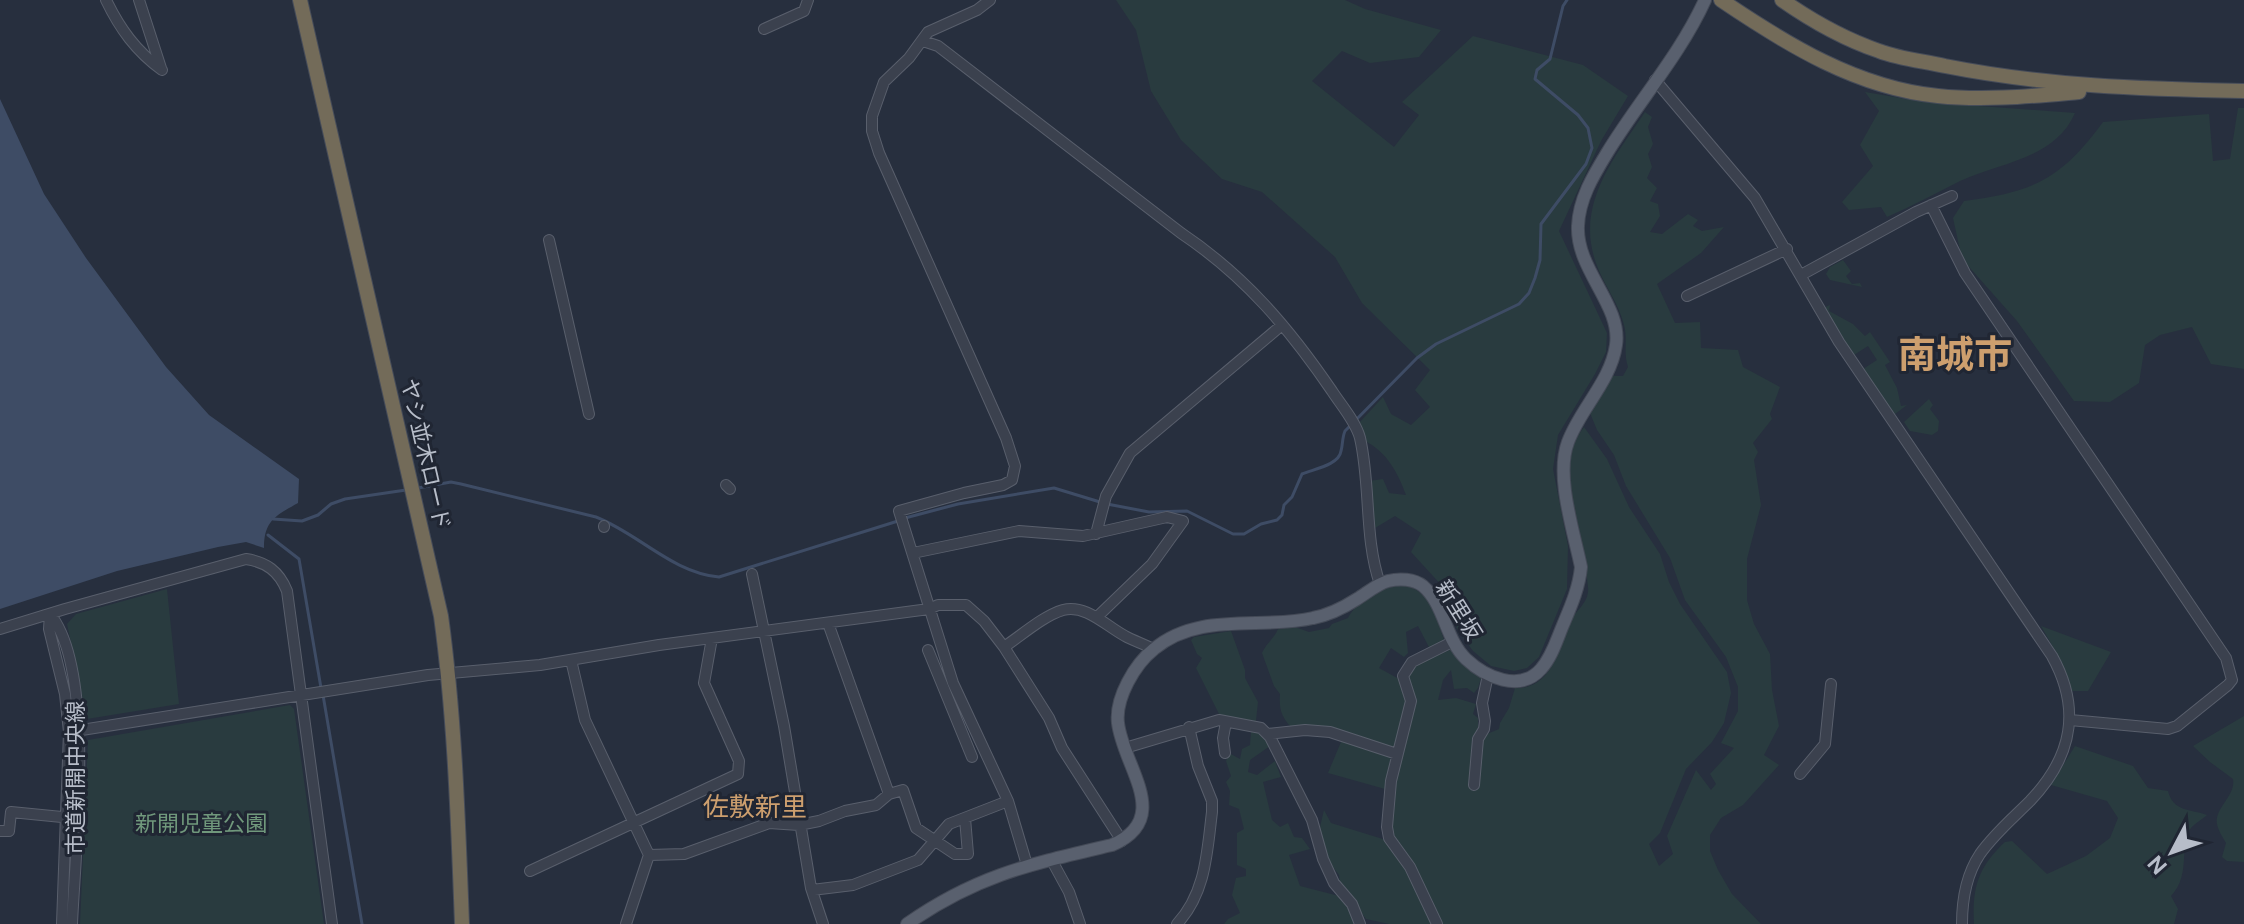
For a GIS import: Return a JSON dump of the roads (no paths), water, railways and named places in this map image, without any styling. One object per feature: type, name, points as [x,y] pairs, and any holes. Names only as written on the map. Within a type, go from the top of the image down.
[{"type":"highway","name":"ヤシ並木ロード","points":[[300,0],[441,616],[449,673],[456,770],[462,924]]},
{"type":"highway","points":[[1721,0],[1809,55],[1896,88],[1937,96],[1972,97],[2119,89]]},
{"type":"highway","points":[[1782,0],[1826,28],[1882,53],[2021,79],[2119,89],[2243,91]]},
{"type":"main road","points":[[1488,675],[1500,680],[1517,681],[1537,673],[1548,659],[1579,583],[1581,567],[1565,487],[1564,457],[1569,438],[1612,361],[1617,331],[1581,251],[1578,219],[1597,168],[1689,31],[1705,0]]},
{"type":"main road","name":"新里坂","points":[[1380,584],[1409,580],[1425,588],[1440,612],[1452,642],[1466,659],[1488,675]]},
{"type":"main road","points":[[907,924],[966,887],[1027,865],[1122,841],[1138,825],[1143,807],[1140,788],[1118,725],[1119,708],[1133,675],[1153,649],[1174,636],[1204,627],[1320,616],[1347,606],[1380,584]]},
{"type":"street","points":[[106,0],[120,28],[146,58],[162,70],[139,0]]},
{"type":"street","points":[[764,29],[804,11],[808,0]]},
{"type":"street","points":[[990,0],[977,10],[935,27],[880,88],[872,116],[872,131],[879,153],[998,419],[1015,466],[1012,480],[1003,485],[899,511],[953,683],[1008,801],[1027,865]]},
{"type":"street","points":[[923,41],[938,46],[1215,256],[1252,289],[1304,351],[1360,436],[1380,584]]},
{"type":"street","points":[[1655,80],[1755,198],[1839,342],[2052,656],[2065,682],[2070,720],[2062,756],[2051,776],[1997,833],[1972,868],[1964,895],[1962,924]]},
{"type":"street","points":[[1801,275],[1952,196]]},
{"type":"street","points":[[1931,205],[1965,273],[2166,567],[2231,669],[2232,680],[2228,685],[2177,726],[2151,729],[2070,720]]},
{"type":"street","points":[[549,240],[589,414]]},
{"type":"street","points":[[1687,296],[1787,249]]},
{"type":"street","points":[[1096,534],[1104,503],[1130,453],[1282,325]]},
{"type":"street","points":[[913,553],[1019,531],[1083,536],[1167,517],[1183,521],[1152,564],[1097,617]]},
{"type":"street","points":[[0,629],[230,562],[246,559],[258,561],[276,572],[287,591],[332,924]]},
{"type":"street","points":[[752,574],[812,890],[823,924]]},
{"type":"street","points":[[74,731],[314,691],[449,673],[508,669],[929,609],[938,605],[966,605],[974,610],[1004,647],[1049,718],[1062,748],[1122,841]]},
{"type":"street","points":[[1004,647],[1064,610],[1097,617],[1125,636],[1153,649]]},
{"type":"street","name":"市道新開中央線","points":[[50,614],[59,624],[74,731],[70,857],[62,924]]},
{"type":"street","points":[[828,623],[889,794]]},
{"type":"street","points":[[530,871],[738,774],[739,761],[704,683],[712,638]]},
{"type":"street","points":[[1437,924],[1410,867],[1389,838],[1387,827],[1391,781],[1411,701],[1403,676],[1412,662],[1452,642]]},
{"type":"street","points":[[928,650],[972,757]]},
{"type":"street","points":[[571,660],[585,720],[649,855],[622,924]]},
{"type":"street","points":[[1474,785],[1478,739],[1484,729],[1482,703],[1488,675]]},
{"type":"street","points":[[1800,774],[1825,744],[1831,684]]},
{"type":"street","points":[[961,731],[970,718]]},
{"type":"street","points":[[1125,748],[1219,720],[1261,728],[1312,820],[1323,859],[1334,883],[1352,904],[1360,924]]},
{"type":"street","points":[[1225,753],[1223,738],[1226,722]]},
{"type":"street","points":[[1177,924],[1187,914],[1201,885],[1212,812],[1212,801],[1198,766],[1189,727]]},
{"type":"street","points":[[1267,734],[1305,730],[1330,732],[1397,754]]},
{"type":"street","points":[[649,855],[684,854],[769,823],[799,825],[876,805],[889,794],[903,790],[916,828],[955,854],[968,854],[965,818]]},
{"type":"street","points":[[812,890],[853,885],[918,860],[949,824],[1008,801]]},
{"type":"street","points":[[0,831],[9,831],[11,812],[72,818]]},
{"type":"street","name":"市道新開中央線","points":[[70,857],[72,924]]},
{"type":"street","points":[[1051,859],[1069,892],[1080,924]]},
{"type":"water","points":[[0,99],[44,194],[86,258],[166,367],[209,415],[299,479],[298,503],[272,520],[266,531],[264,548],[246,542],[218,547],[117,571],[0,609]]},
{"type":"waterway","points":[[1107,504],[1149,512],[1187,511],[1233,534],[1244,534],[1261,524],[1277,520],[1302,474],[1336,460],[1345,431],[1417,358],[1436,344],[1519,304],[1529,293],[1540,260],[1541,224],[1586,164],[1592,148],[1588,128],[1578,115],[1535,79],[1537,70],[1550,59],[1567,0]]},
{"type":"waterway","points":[[418,488],[451,482],[596,517],[671,561],[702,574],[719,577],[898,521]]},
{"type":"waterway","points":[[905,518],[958,504],[1054,488],[1100,502]]},
{"type":"waterway","points":[[273,519],[302,521],[345,499],[406,490]]},
{"type":"waterway","points":[[268,535],[299,559],[321,688]]},
{"type":"waterway","points":[[323,695],[362,924]]},
{"type":"district","name":"南城市","points":[[1955,355]]},
{"type":"district","name":"佐敷新里","points":[[755,807]]},
{"type":"park label","name":"新開児童公園","points":[[201,823]]}]
